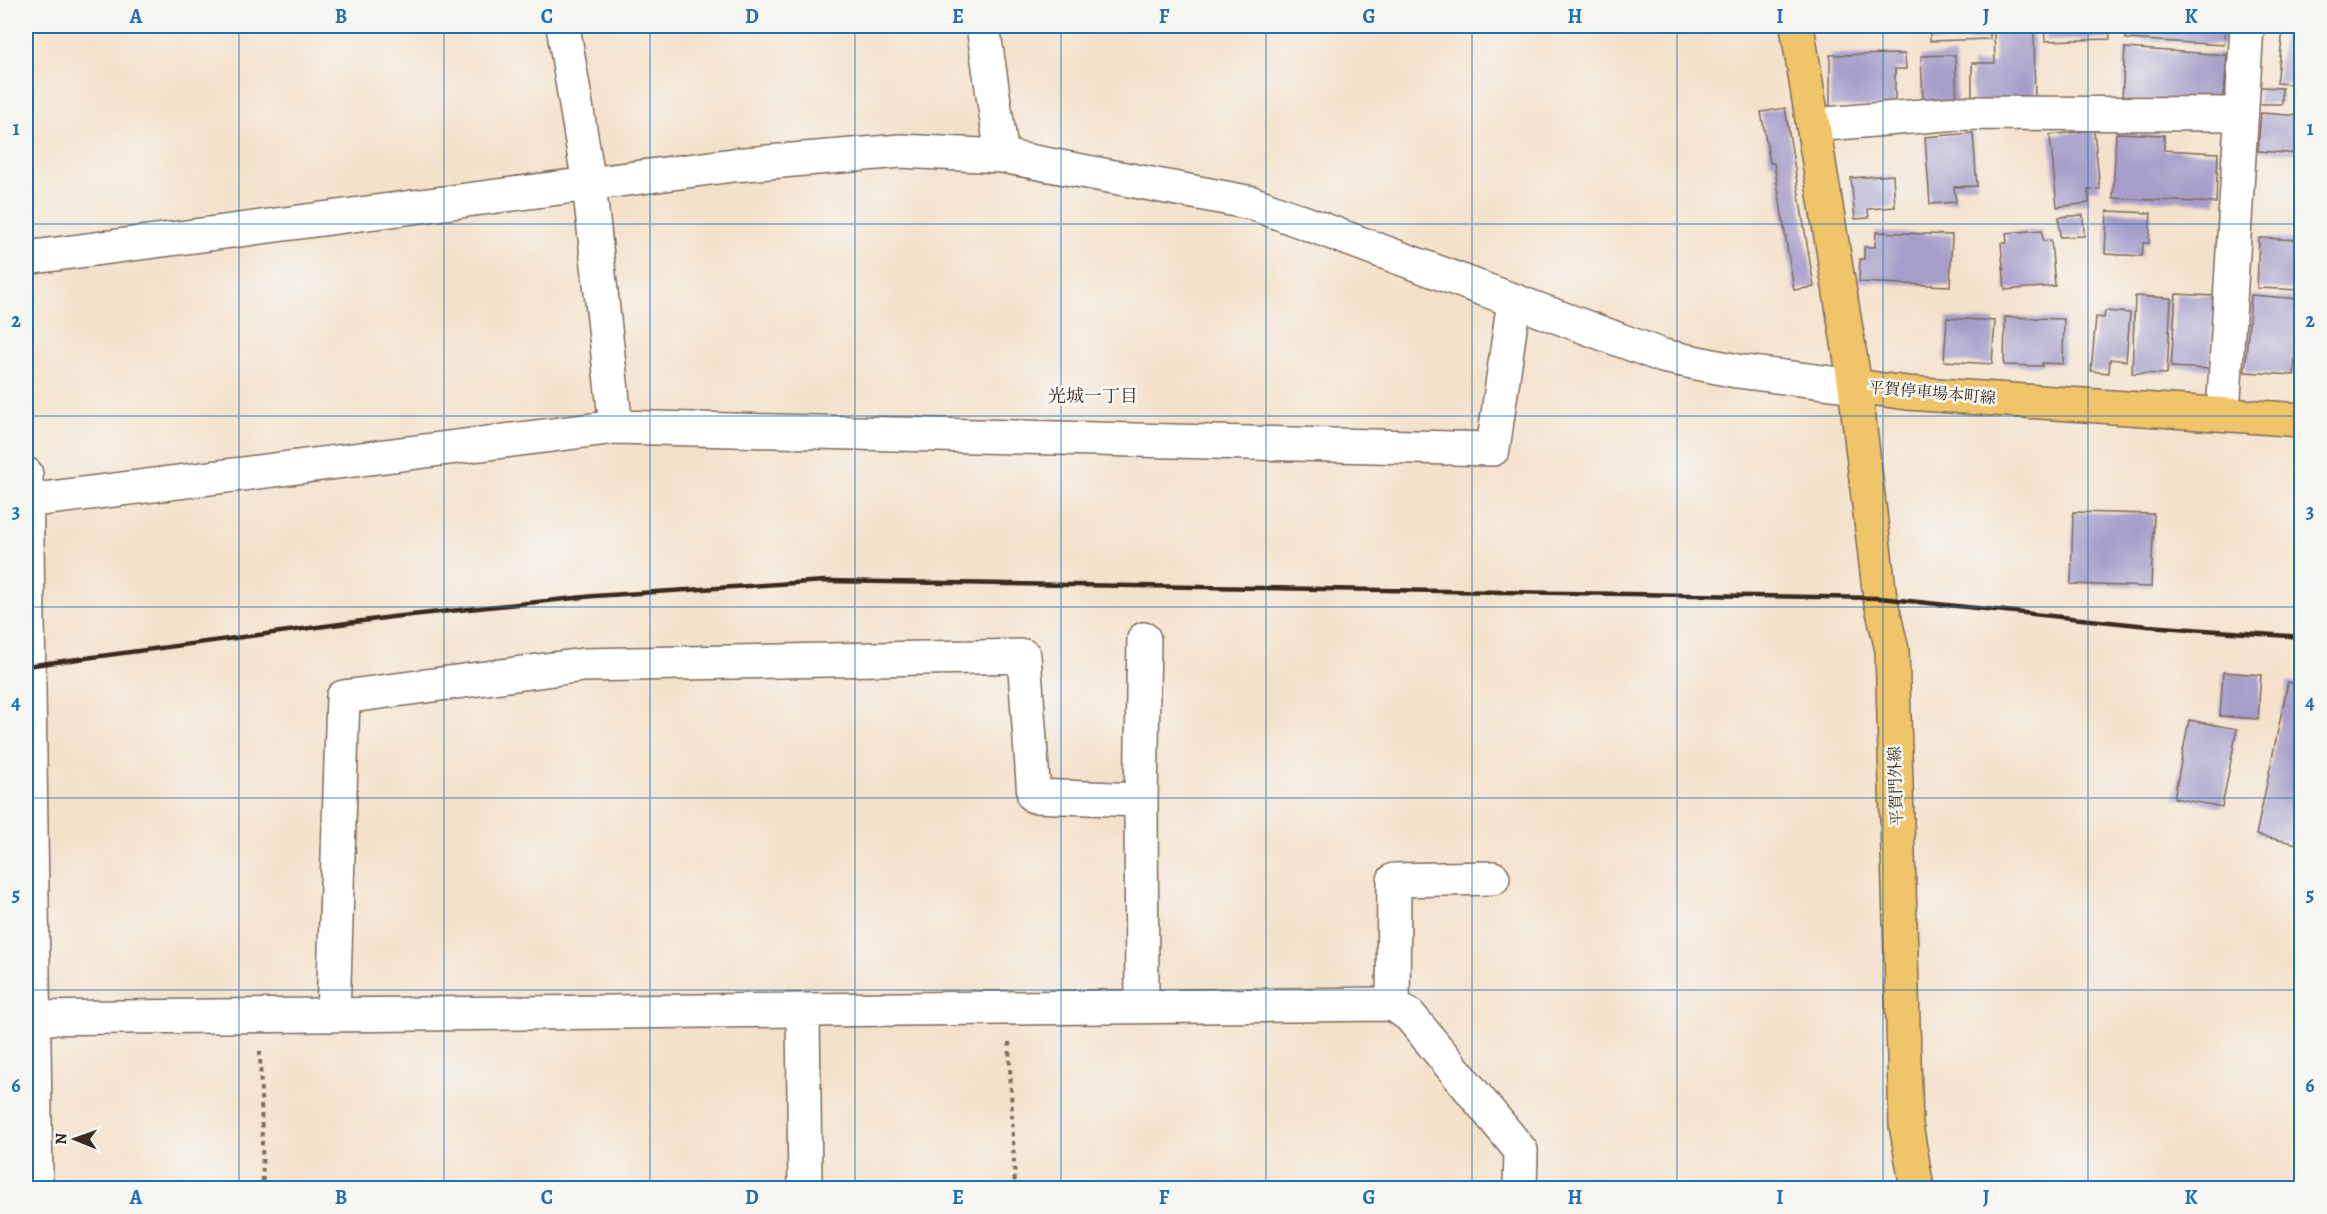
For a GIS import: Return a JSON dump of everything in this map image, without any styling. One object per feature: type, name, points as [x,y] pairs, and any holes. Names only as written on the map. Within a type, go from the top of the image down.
[{"type":"main road","name":"平賀停車場本町線","points":[[1797,26],[1856,386],[1919,394],[2301,420]]},
{"type":"main road","name":"平賀門外線","points":[[1856,386],[1880,598],[1893,650],[1906,1125],[1917,1188]]},
{"type":"street","points":[[563,26],[589,184],[616,427]]},
{"type":"street","points":[[983,26],[1002,156]]},
{"type":"street","points":[[2223,414],[2247,26]]},
{"type":"street","points":[[1813,125],[1958,113],[2241,114]]},
{"type":"street","points":[[26,258],[733,165],[901,151],[1002,156],[1252,203],[1663,356],[1737,371],[1856,386]]},
{"type":"street","points":[[26,501],[616,427],[1493,449],[1514,300]]},
{"type":"street","points":[[26,474],[30,1018],[36,1188]]},
{"type":"street","points":[[1142,1006],[1144,639]]},
{"type":"street","points":[[333,1015],[343,697],[584,665],[1024,656],[1034,795],[1142,800]]},
{"type":"street","points":[[1393,1004],[1394,880],[1494,878]]},
{"type":"street","points":[[30,1018],[1393,1004],[1410,1016],[1521,1151],[1520,1188]]},
{"type":"street","points":[[804,1010],[805,1188]]},
{"type":"path","points":[[1008,1035],[1015,1188]]},
{"type":"path","points":[[260,1050],[263,1188]]},
{"type":"building","points":[[1930,26],[1990,26],[1990,39],[1930,41]]},
{"type":"building","points":[[2044,26],[2109,26],[2110,39],[2045,41]]},
{"type":"building","points":[[2126,26],[2226,26],[2224,45],[2126,39]]},
{"type":"building","points":[[2283,30],[2302,32],[2302,85],[2277,83]]},
{"type":"building","points":[[1994,32],[2034,32],[2035,101],[1972,102],[1972,63],[1995,63]]},
{"type":"building","points":[[2125,48],[2227,55],[2223,107],[2122,100]]},
{"type":"building","points":[[1905,54],[1906,69],[1895,69],[1895,106],[1830,107],[1830,55]]},
{"type":"building","points":[[1955,55],[1957,103],[1923,104],[1921,56]]},
{"type":"building","points":[[2259,87],[2282,88],[2282,104],[2259,104]]},
{"type":"building","points":[[1785,108],[1814,287],[1794,290],[1774,163],[1770,163],[1761,112]]},
{"type":"building","points":[[2261,113],[2302,116],[2302,154],[2258,151]]},
{"type":"building","points":[[2094,130],[2100,189],[2088,190],[2089,203],[2057,207],[2050,135]]},
{"type":"building","points":[[1973,133],[1977,186],[1954,187],[1956,202],[1930,204],[1925,137]]},
{"type":"building","points":[[2116,133],[2164,135],[2164,150],[2218,153],[2216,203],[2113,198]]},
{"type":"building","points":[[1893,175],[1895,207],[1868,209],[1869,218],[1855,219],[1851,178]]},
{"type":"building","points":[[2107,211],[2151,213],[2149,243],[2143,243],[2142,256],[2105,254]]},
{"type":"building","points":[[2083,215],[2084,236],[2060,237],[2059,217]]},
{"type":"building","points":[[2042,230],[2043,241],[2051,240],[2055,286],[2005,290],[2001,243],[2007,243],[2006,233]]},
{"type":"building","points":[[1876,232],[1952,235],[1950,286],[1859,282],[1860,259],[1864,259],[1864,247],[1875,247]]},
{"type":"building","points":[[2259,238],[2302,240],[2302,290],[2257,288]]},
{"type":"building","points":[[2176,294],[2215,296],[2210,369],[2171,367]]},
{"type":"building","points":[[2251,295],[2300,299],[2294,375],[2245,372]]},
{"type":"building","points":[[2135,296],[2171,298],[2167,374],[2132,373]]},
{"type":"building","points":[[2105,311],[2130,313],[2126,361],[2110,359],[2109,373],[2091,371],[2096,317],[2104,318]]},
{"type":"building","points":[[2005,317],[2064,319],[2063,364],[2004,365]]},
{"type":"building","points":[[1947,318],[1995,321],[1992,364],[1944,361]]},
{"type":"building","points":[[2073,512],[2154,514],[2151,587],[2071,584]]},
{"type":"building","points":[[2223,672],[2261,675],[2258,719],[2220,716]]},
{"type":"building","points":[[2288,682],[2302,685],[2302,845],[2256,835]]},
{"type":"building","points":[[2189,720],[2237,729],[2222,807],[2174,798]]},
{"type":"railway","points":[[26,666],[392,617],[594,596],[825,581],[1880,598],[2148,626],[2302,637]]},
{"type":"district","name":"光城一丁目","points":[[1093,396]]}]
